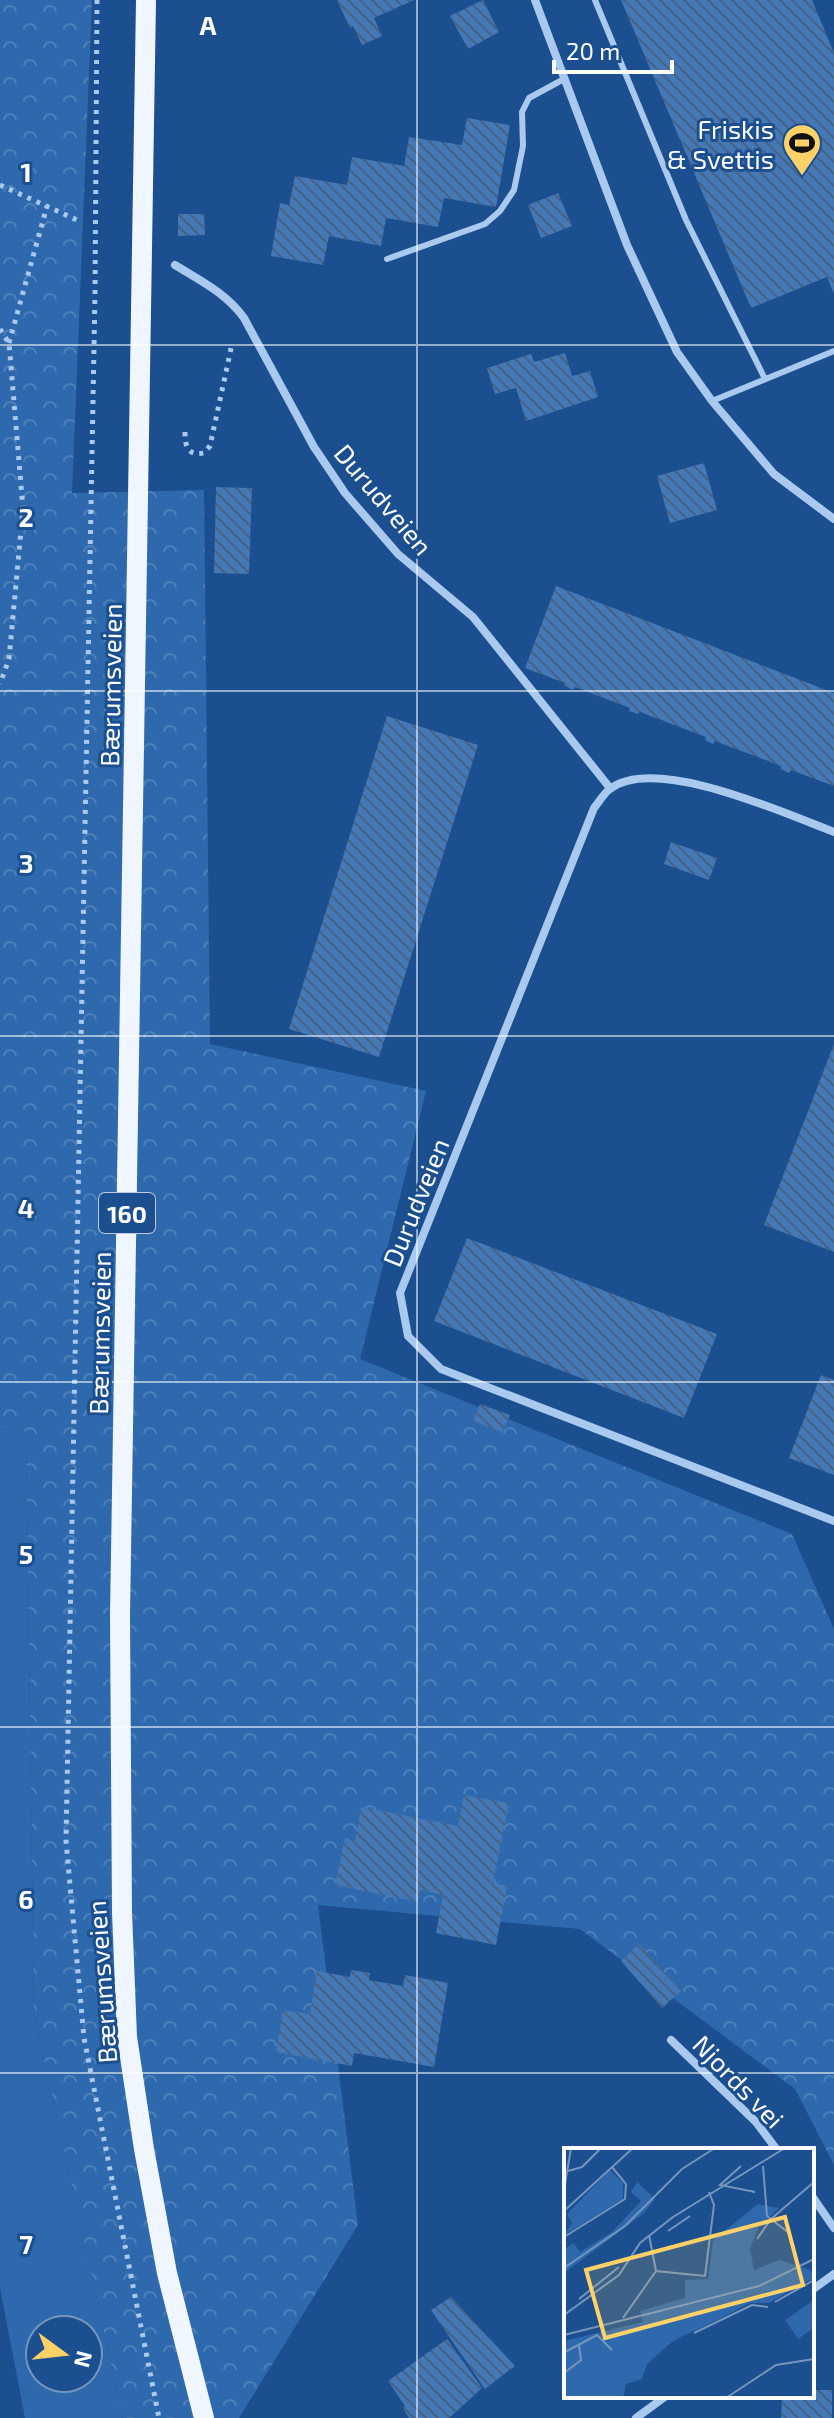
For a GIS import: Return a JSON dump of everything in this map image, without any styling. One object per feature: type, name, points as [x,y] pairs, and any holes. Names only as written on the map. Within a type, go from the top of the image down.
[{"type":"main road","name":"Bærumsveien","points":[[146,0],[120,1616],[121,1896],[127,2037],[144,2149],[167,2273],[204,2418]]},
{"type":"street","points":[[535,0],[627,245],[677,352],[712,401],[774,474],[834,519]]},
{"type":"street","name":"Durudveien","points":[[175,265],[234,303],[314,447],[345,493],[398,554],[473,617],[610,788],[594,808],[400,1293],[408,1336],[441,1369],[834,1521]]},
{"type":"street","points":[[610,788],[639,779],[678,781],[723,790],[834,832]]},
{"type":"street","name":"Njords vei","points":[[671,2040],[756,2122],[776,2148]]},
{"type":"street","points":[[814,2199],[834,2228]]},
{"type":"street","points":[[814,2289],[834,2274]]},
{"type":"street","points":[[636,2418],[663,2398]]},
{"type":"lane","points":[[595,0],[686,220],[765,379]]},
{"type":"lane","points":[[387,259],[485,224],[500,211],[514,190],[523,146],[522,112],[529,98],[564,79]]},
{"type":"lane","points":[[712,401],[834,351]]},
{"type":"path","points":[[97,0],[95,293],[66,1841],[84,2038],[159,2418]]},
{"type":"path","points":[[0,185],[77,220]]},
{"type":"path","points":[[0,684],[9,659],[23,509],[9,343],[47,206]]},
{"type":"path","points":[[185,432],[185,445],[190,452],[196,455],[204,453],[210,446],[227,359],[244,318]]},
{"type":"path","points":[[0,329],[9,343]]},
{"type":"green space","points":[[0,0],[92,0],[72,493],[204,490],[210,1044],[426,1091],[360,1359],[792,1534],[834,1629],[834,2165],[795,2089],[580,1929],[318,1905],[358,2225],[239,2418],[123,2418],[104,2332],[104,2314],[100,2314],[34,2013],[26,1431],[0,1428]]},
{"type":"green space","points":[[0,1428],[26,1430],[34,2013],[100,2314],[24,2314],[24,2394],[104,2394],[104,2332],[123,2418],[25,2418],[0,2288]]},
{"type":"building","points":[[337,0],[414,0],[374,18],[382,36],[362,45]]},
{"type":"building","points":[[483,0],[499,32],[468,49],[450,16]]},
{"type":"building","points":[[621,0],[812,0],[834,53],[834,294],[827,277],[751,308]]},
{"type":"building","points":[[467,118],[510,125],[496,207],[444,198],[438,227],[386,218],[381,246],[329,236],[323,265],[271,256],[280,203],[289,205],[295,176],[347,185],[352,157],[404,166],[409,137],[462,145]]},
{"type":"building","points":[[558,193],[572,226],[541,238],[528,205]]},
{"type":"building","points":[[178,214],[204,214],[205,235],[178,236]]},
{"type":"building","points":[[565,353],[572,376],[590,371],[598,397],[526,421],[516,388],[495,394],[487,368],[531,354],[534,362]]},
{"type":"building","points":[[704,463],[717,510],[670,523],[657,476]]},
{"type":"building","points":[[216,487],[252,488],[249,574],[214,573]]},
{"type":"building","points":[[556,586],[834,693],[834,786],[791,770],[789,773],[780,769],[781,766],[715,741],[713,744],[705,740],[706,737],[640,712],[629,711],[630,708],[575,687],[573,690],[564,686],[565,683],[525,668]]},
{"type":"building","points":[[387,716],[478,745],[379,1057],[289,1029]]},
{"type":"building","points":[[671,842],[717,858],[709,880],[664,864]]},
{"type":"building","points":[[834,1044],[834,1252],[764,1225]]},
{"type":"building","points":[[467,1238],[717,1334],[684,1418],[434,1321]]},
{"type":"building","points":[[821,1375],[834,1380],[834,1475],[789,1458]]},
{"type":"building","points":[[480,1404],[510,1415],[502,1432],[473,1421]]},
{"type":"building","points":[[464,1795],[509,1803],[493,1883],[507,1886],[496,1945],[436,1933],[443,1895],[420,1890],[418,1902],[335,1885],[345,1838],[355,1840],[361,1807],[458,1826]]},
{"type":"building","points":[[639,1944],[681,1991],[662,2008],[621,1961]]},
{"type":"building","points":[[351,1970],[370,1973],[369,1980],[403,1986],[405,1975],[448,1983],[434,2067],[354,2053],[352,2066],[276,2052],[283,2010],[310,2014],[317,1971],[350,1977]]},
{"type":"building","points":[[451,2297],[515,2366],[485,2389],[431,2310]]},
{"type":"building","points":[[447,2339],[482,2388],[449,2418],[409,2418],[403,2408],[405,2406],[388,2381]]},
{"type":"building","points":[[814,2390],[832,2390],[832,2418],[781,2418],[782,2398],[814,2398]]},
{"type":"place","name":"Friskis & Svettis","points":[[802,177]]}]
